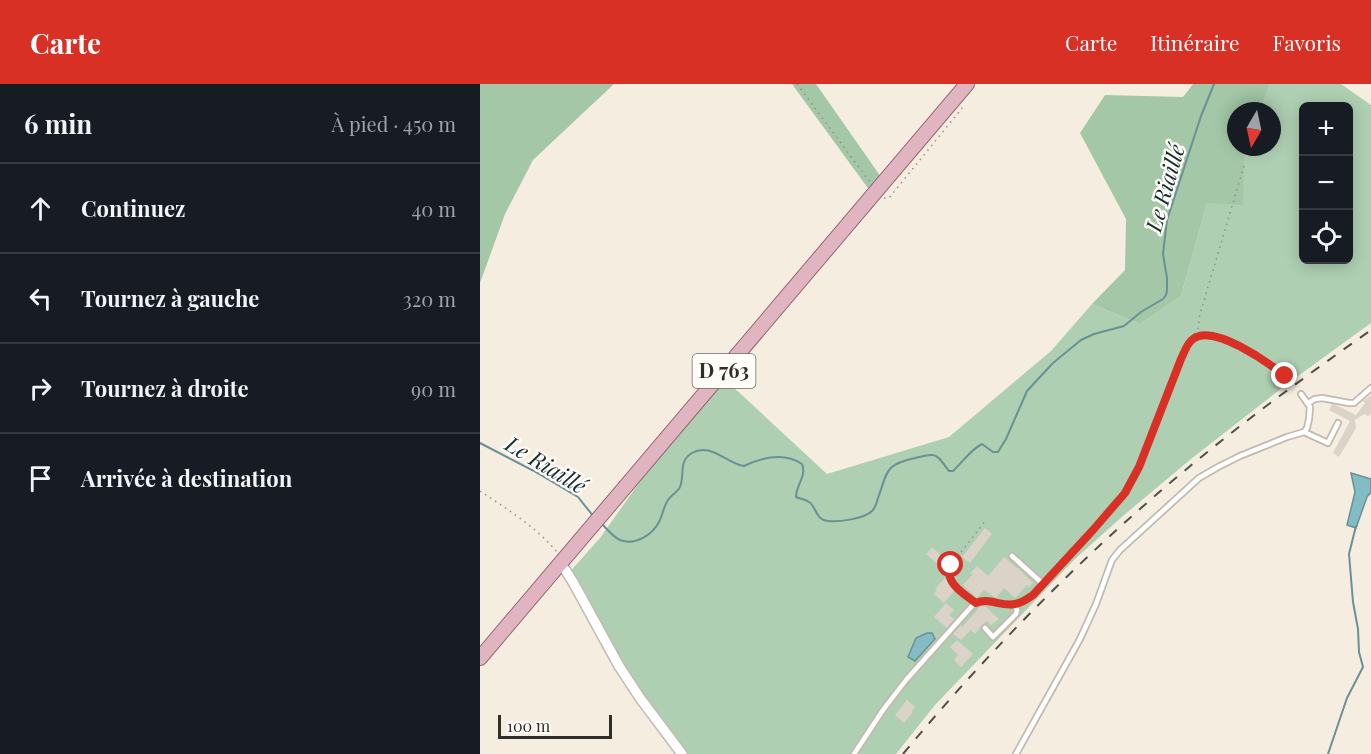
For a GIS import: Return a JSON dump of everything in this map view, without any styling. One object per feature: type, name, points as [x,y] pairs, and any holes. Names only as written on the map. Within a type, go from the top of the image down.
[{"type":"main road","name":"D 763","points":[[480,658],[967,84]]},
{"type":"street","points":[[562,562],[623,674],[682,754]]},
{"type":"lane","points":[[854,754],[906,680],[978,601],[1014,605],[1033,595],[1125,493],[1142,460],[1181,359],[1194,338],[1211,335],[1232,343],[1278,370],[1289,381]]},
{"type":"lane","points":[[1308,404],[1315,399],[1322,398],[1354,402],[1371,388]]},
{"type":"lane","points":[[1016,754],[1086,626],[1112,560],[1199,478],[1240,456],[1304,432],[1307,428],[1310,407],[1301,394]]},
{"type":"lane","points":[[1304,432],[1328,443],[1338,423]]},
{"type":"lane","points":[[1012,556],[1043,584]]},
{"type":"lane","points":[[985,628],[993,636],[1016,614],[1017,610],[1014,605]]},
{"type":"path","points":[[797,84],[883,198],[888,198],[963,106]]},
{"type":"path","points":[[1198,336],[1200,314],[1244,166]]},
{"type":"path","points":[[480,491],[535,530],[553,547],[562,562]]},
{"type":"path","points":[[976,603],[952,582],[949,571],[951,565],[986,520]]},
{"type":"green space","points":[[480,84],[614,84],[533,160],[505,214],[480,283]]},
{"type":"green space","points":[[792,84],[816,84],[881,177],[870,191]]},
{"type":"green space","points":[[1193,84],[1270,84],[1263,102],[1227,102],[1227,156],[1244,156],[1243,205],[1207,203],[1181,296],[1140,324],[1092,304],[1125,270],[1126,219],[1080,133],[1105,95],[1183,97]]},
{"type":"green space","points":[[1270,84],[1341,84],[1371,105],[1371,323],[1287,384],[1191,459],[1075,559],[935,705],[896,754],[687,754],[632,686],[566,576],[600,538],[717,372],[827,474],[949,437],[1051,351],[1092,304],[1140,324],[1181,296],[1207,203],[1241,156],[1281,156],[1281,102],[1263,102]]},
{"type":"water","points":[[1351,473],[1371,479],[1371,492],[1356,528],[1347,525],[1355,492]]},
{"type":"water","points":[[932,633],[935,639],[915,661],[908,657],[916,638]]},
{"type":"building","points":[[1371,395],[1371,414],[1368,416],[1364,414],[1355,420],[1356,428],[1339,457],[1333,453],[1350,421],[1329,410],[1332,404],[1356,415],[1365,403],[1363,401]]},
{"type":"building","points":[[985,528],[992,534],[970,563],[962,557]]},
{"type":"building","points":[[932,547],[949,563],[943,569],[926,554]]},
{"type":"building","points":[[1004,557],[1033,583],[1029,587],[1027,585],[1015,598],[1004,588],[996,598],[984,590],[977,598],[963,585],[977,566],[988,576]]},
{"type":"building","points":[[945,578],[957,588],[944,603],[934,594],[937,590],[935,589]]},
{"type":"building","points":[[946,603],[954,610],[949,615],[954,619],[947,628],[934,617]]},
{"type":"building","points":[[985,606],[999,619],[991,625],[987,621],[975,634],[971,630],[961,640],[953,634],[980,607]]},
{"type":"building","points":[[957,640],[973,654],[961,667],[954,660],[958,655],[950,647]]},
{"type":"building","points":[[907,700],[915,707],[904,723],[895,715]]},
{"type":"waterway","name":"Le Riaillé","points":[[602,524],[620,540],[631,542],[648,535],[659,522],[668,500],[680,487],[685,460],[699,450],[712,452],[744,466],[773,457],[795,460],[802,464],[803,468],[796,497],[812,504],[818,516],[824,520],[833,521],[857,518],[872,511],[886,475],[898,463],[932,455],[939,458],[949,471],[953,471],[982,444],[993,452],[998,452],[1027,391],[1053,363],[1081,340],[1124,326],[1166,295],[1167,278],[1163,254],[1167,220],[1201,116],[1214,84]]},
{"type":"waterway","name":"Le Riaillé","points":[[480,443],[578,497],[594,517]]},
{"type":"waterway","points":[[1328,754],[1347,698],[1363,667],[1359,652],[1349,554],[1356,526]]},
{"type":"railway","points":[[903,754],[972,675],[1044,599],[1121,526],[1242,425],[1371,330]]},
{"type":"route","points":[[951,565],[949,576],[952,582],[976,603],[986,601],[1014,605],[1033,595],[1125,493],[1139,467],[1181,359],[1194,338],[1211,335],[1232,343],[1258,357],[1285,376]]}]
